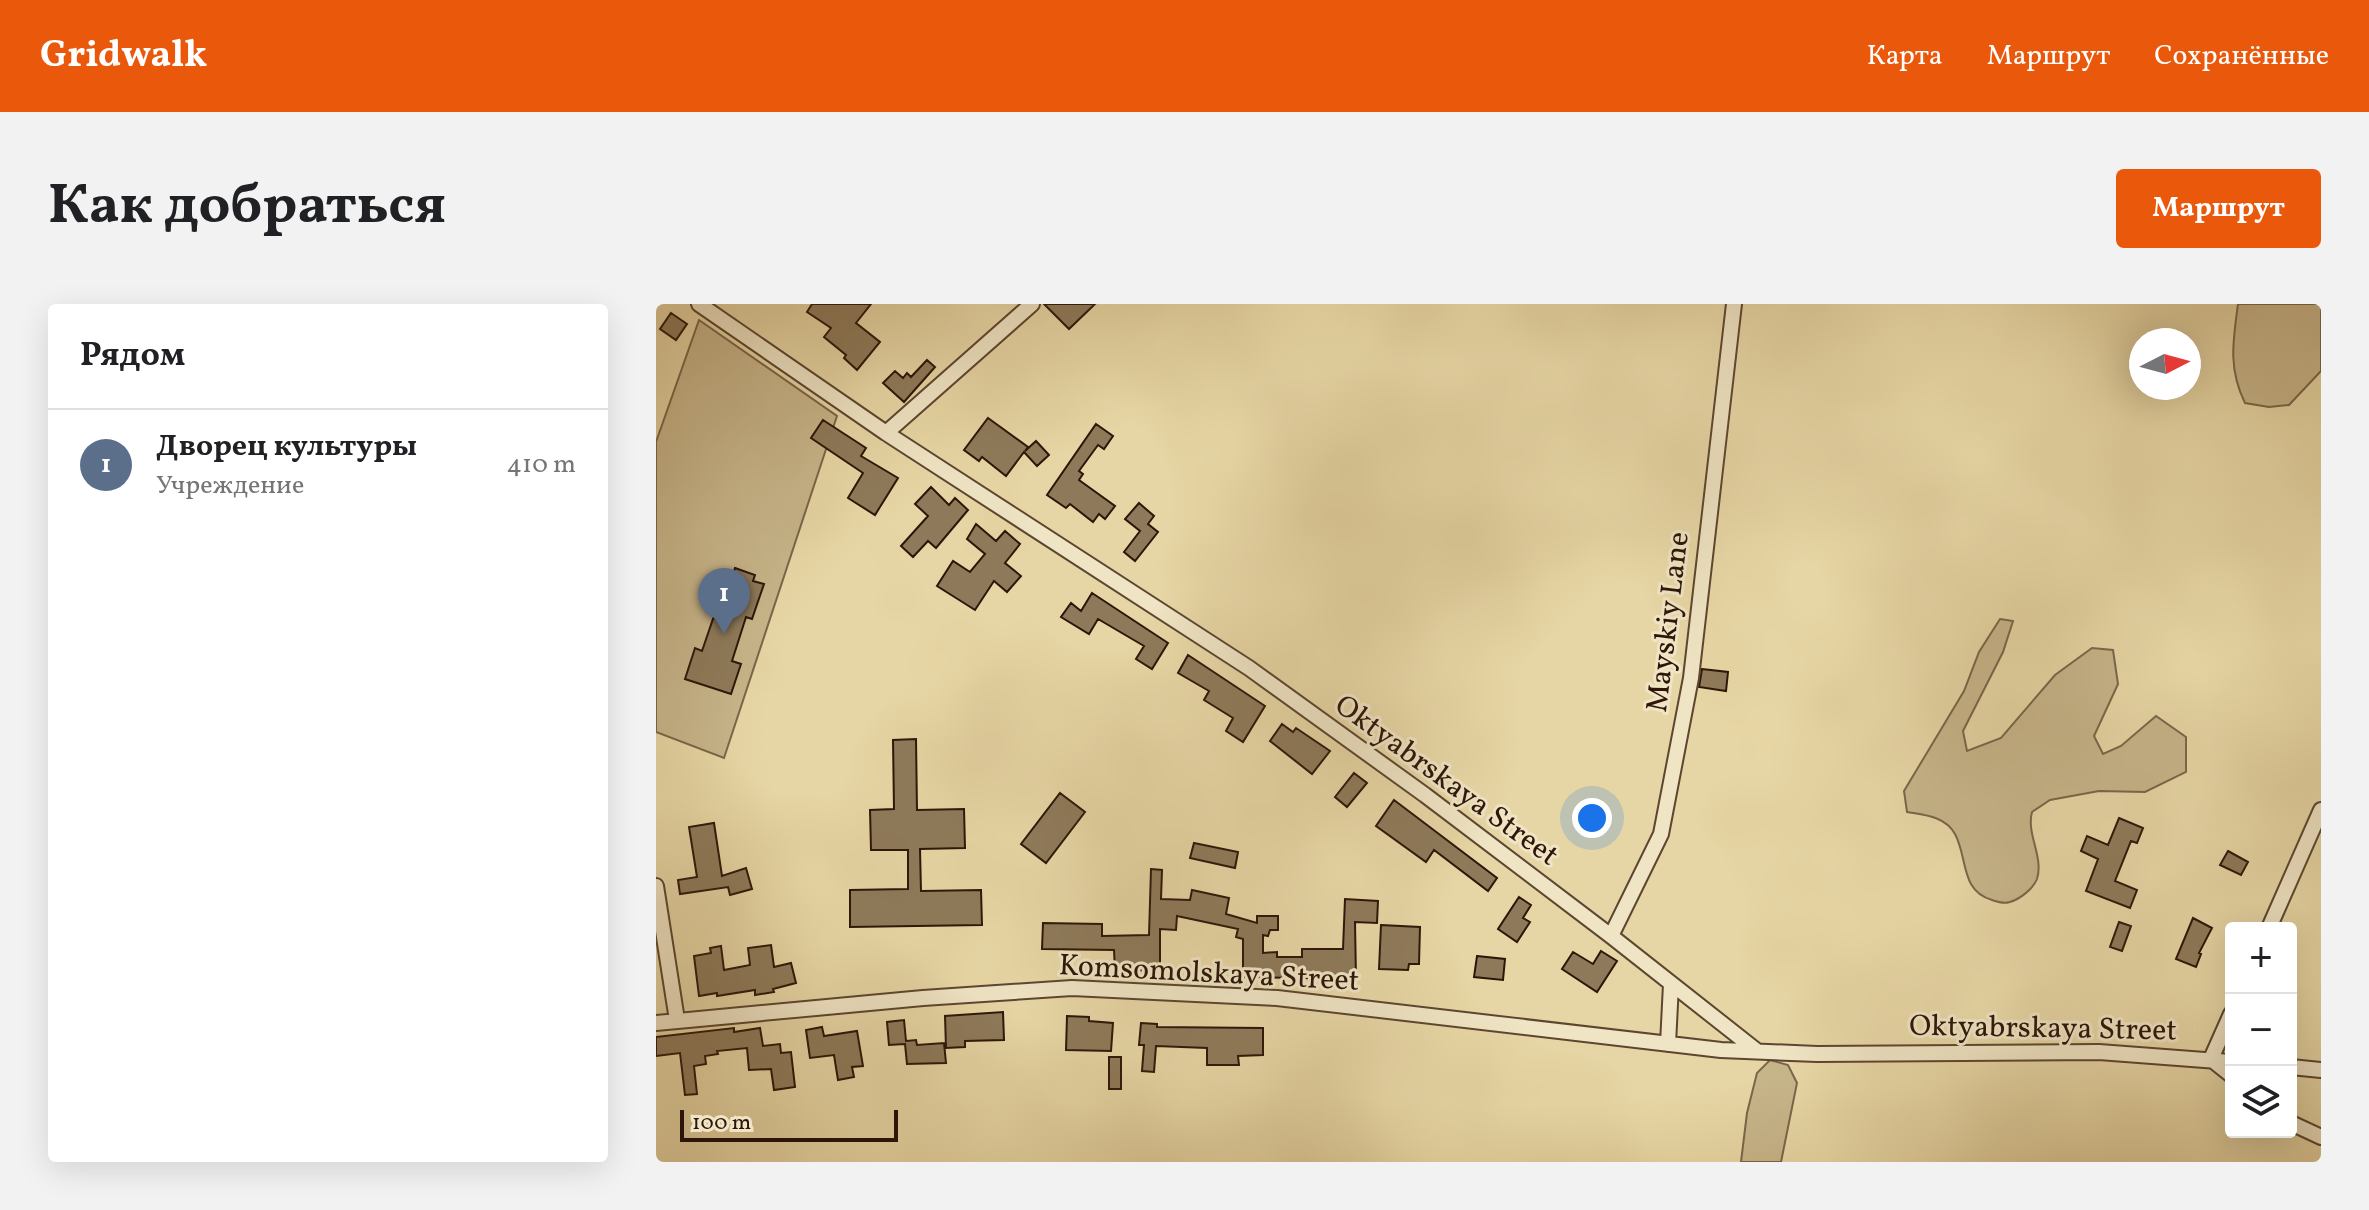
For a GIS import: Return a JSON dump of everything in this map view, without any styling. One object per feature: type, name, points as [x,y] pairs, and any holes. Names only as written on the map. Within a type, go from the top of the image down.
[{"type":"street","name":"Oktyabrskaya Street","points":[[699,304],[886,433],[1249,668],[1425,795],[1757,1051],[1817,1054],[2099,1052],[2225,1061]]},
{"type":"street","points":[[886,433],[1032,304]]},
{"type":"street","name":"Mayskiy Lane","points":[[1611,936],[1661,834],[1691,678],[1734,304]]},
{"type":"street","points":[[2272,922],[2321,810]]},
{"type":"street","points":[[656,886],[677,1020]]},
{"type":"street","points":[[1668,1044],[1671,984]]},
{"type":"street","name":"Komsomolskaya Street","points":[[656,1023],[923,998],[1072,988],[1277,998],[1668,1044],[1757,1051]]},
{"type":"street","points":[[2225,1028],[2211,1059],[2225,1070]]},
{"type":"street","points":[[2297,1068],[2321,1070]]},
{"type":"street","points":[[2297,1126],[2321,1137]]},
{"type":"shaded area","points":[[2238,304],[2321,304],[2321,371],[2289,405],[2269,407],[2245,403],[2234,366]]},
{"type":"shaded area","points":[[699,320],[837,416],[724,758],[656,732],[656,442]]},
{"type":"shaded area","points":[[2000,619],[2013,621],[2003,652],[1963,731],[1967,751],[2001,738],[2055,675],[2092,648],[2113,650],[2118,684],[2094,736],[2103,754],[2121,746],[2156,716],[2186,737],[2186,772],[2145,792],[2099,791],[2050,800],[2032,812],[2031,829],[2039,871],[2037,879],[2022,896],[2005,903],[1982,896],[1975,889],[1966,873],[1959,843],[1951,828],[1934,817],[1907,812],[1904,791],[1964,691],[1979,652]]},
{"type":"shaded area","points":[[1770,1060],[1788,1065],[1797,1083],[1781,1162],[1741,1162],[1747,1113],[1757,1073]]},
{"type":"building","points":[[812,304],[871,304],[856,323],[880,342],[857,370],[844,358],[846,355],[824,337],[831,328],[807,312]]},
{"type":"building","points":[[1044,304],[1095,304],[1069,329]]},
{"type":"building","points":[[671,313],[687,324],[676,340],[660,329]]},
{"type":"building","points":[[927,360],[935,367],[904,402],[883,383],[895,371],[903,378],[907,373],[911,377]]},
{"type":"building","points":[[988,418],[1028,447],[1025,451],[1036,441],[1049,455],[1037,466],[1024,452],[1006,476],[982,457],[979,461],[964,450]]},
{"type":"building","points":[[823,420],[866,448],[861,456],[898,478],[875,515],[848,498],[863,473],[811,438]]},
{"type":"building","points":[[1096,424],[1113,436],[1104,449],[1098,445],[1079,471],[1083,474],[1079,480],[1115,506],[1105,519],[1099,514],[1093,522],[1070,504],[1066,508],[1047,495]]},
{"type":"building","points":[[931,487],[949,505],[955,498],[968,510],[936,548],[928,541],[913,557],[901,546],[928,516],[915,504]]},
{"type":"building","points":[[1139,503],[1154,516],[1148,524],[1158,532],[1135,561],[1124,552],[1140,531],[1125,519]]},
{"type":"building","points":[[976,524],[996,541],[1005,531],[1020,544],[1005,563],[1021,576],[1007,592],[994,581],[975,610],[937,586],[953,561],[970,572],[985,554],[967,539]]},
{"type":"building","points":[[735,568],[755,575],[753,581],[764,584],[752,619],[746,617],[732,661],[741,664],[731,694],[685,679],[695,648],[702,651],[716,610],[709,607],[722,570],[733,574]]},
{"type":"building","points":[[1092,593],[1168,643],[1152,669],[1136,659],[1144,646],[1098,619],[1089,634],[1061,617],[1071,603],[1081,611]]},
{"type":"building","points":[[1188,655],[1265,706],[1243,742],[1226,731],[1233,718],[1204,700],[1209,691],[1178,673]]},
{"type":"building","points":[[1702,669],[1728,672],[1726,691],[1699,687]]},
{"type":"building","points":[[1282,724],[1293,732],[1296,728],[1330,751],[1312,774],[1270,741]]},
{"type":"building","points":[[916,739],[917,810],[964,809],[965,848],[920,849],[921,891],[981,890],[982,925],[850,927],[850,890],[908,889],[908,850],[871,850],[870,810],[894,809],[893,740]]},
{"type":"building","points":[[1354,773],[1367,783],[1347,807],[1335,797]]},
{"type":"building","points":[[1060,793],[1085,812],[1046,863],[1021,844]]},
{"type":"building","points":[[1394,800],[1497,878],[1488,891],[1434,850],[1426,862],[1376,826]]},
{"type":"building","points":[[2119,818],[2143,828],[2137,843],[2131,841],[2115,881],[2137,890],[2130,908],[2086,891],[2098,859],[2081,851],[2087,836],[2108,845]]},
{"type":"building","points":[[714,823],[722,876],[746,868],[752,889],[730,895],[728,887],[680,894],[678,880],[697,877],[689,827]]},
{"type":"building","points":[[1194,843],[1238,852],[1235,868],[1190,858]]},
{"type":"building","points":[[2228,851],[2248,862],[2241,875],[2220,865]]},
{"type":"building","points":[[1151,869],[1162,870],[1161,899],[1190,900],[1192,890],[1229,898],[1226,914],[1257,923],[1257,916],[1278,916],[1278,930],[1270,930],[1268,936],[1263,935],[1263,953],[1277,952],[1277,957],[1302,957],[1302,949],[1343,949],[1345,899],[1378,901],[1377,923],[1355,922],[1356,979],[1243,977],[1243,939],[1236,937],[1238,929],[1177,916],[1176,930],[1160,929],[1160,970],[1115,971],[1114,950],[1042,949],[1043,923],[1102,924],[1102,936],[1149,935]]},
{"type":"building","points":[[1519,897],[1531,905],[1523,918],[1530,922],[1517,942],[1498,929]]},
{"type":"building","points":[[2193,918],[2212,928],[2199,953],[2196,967],[2176,959]]},
{"type":"building","points":[[2119,922],[2131,926],[2122,951],[2110,947]]},
{"type":"building","points":[[1381,925],[1420,927],[1419,964],[1409,964],[1408,970],[1379,969]]},
{"type":"building","points":[[771,945],[774,967],[791,963],[796,983],[773,989],[774,992],[755,995],[755,990],[699,996],[694,956],[711,953],[710,948],[721,946],[724,970],[750,965],[748,948]]},
{"type":"building","points":[[1601,951],[1617,961],[1597,992],[1562,969],[1573,952],[1593,964]]},
{"type":"building","points":[[1477,956],[1505,959],[1503,980],[1474,977]]},
{"type":"building","points":[[1003,1012],[1004,1040],[965,1041],[965,1047],[946,1048],[945,1016]]},
{"type":"building","points":[[1067,1016],[1113,1023],[1111,1051],[1066,1050]]},
{"type":"building","points":[[904,1020],[906,1041],[916,1040],[917,1045],[944,1043],[946,1063],[907,1064],[905,1044],[889,1045],[887,1022]]},
{"type":"building","points":[[1141,1023],[1157,1024],[1157,1027],[1263,1028],[1263,1055],[1238,1056],[1239,1065],[1207,1065],[1207,1048],[1156,1046],[1154,1072],[1142,1071],[1144,1045],[1139,1045]]},
{"type":"building","points":[[822,1027],[824,1036],[857,1031],[863,1066],[852,1067],[854,1077],[838,1080],[834,1055],[810,1058],[806,1030]]},
{"type":"building","points":[[734,1028],[734,1032],[760,1028],[763,1046],[780,1044],[781,1053],[791,1052],[795,1087],[774,1090],[771,1069],[749,1070],[747,1048],[717,1051],[718,1054],[705,1056],[706,1064],[694,1066],[697,1094],[685,1095],[680,1053],[656,1056],[656,1037]]},
{"type":"building","points":[[1109,1057],[1121,1057],[1121,1089],[1109,1089]]},
{"type":"place","name":"Дворец культуры","points":[[724,634]]}]
